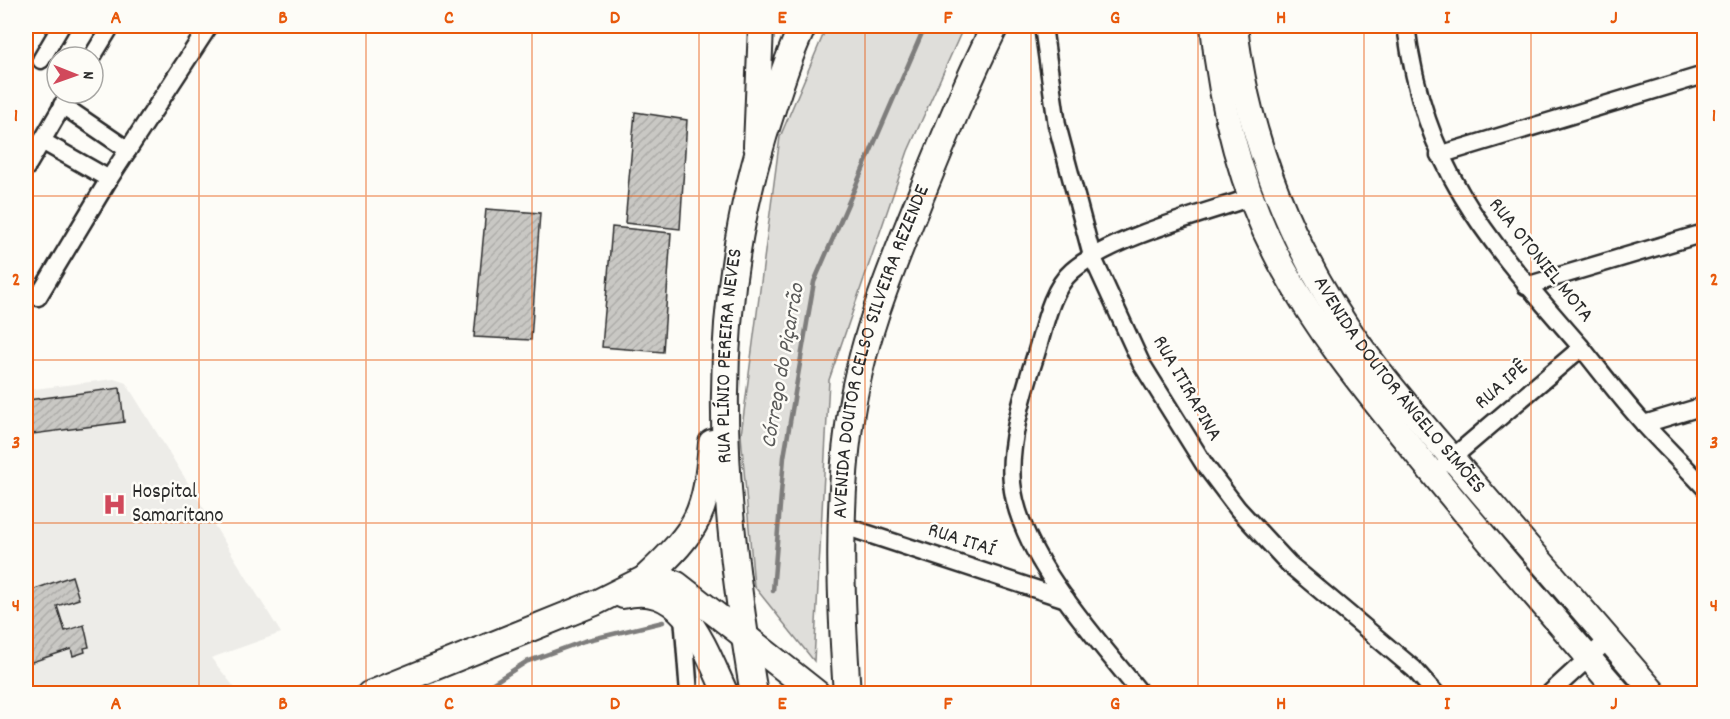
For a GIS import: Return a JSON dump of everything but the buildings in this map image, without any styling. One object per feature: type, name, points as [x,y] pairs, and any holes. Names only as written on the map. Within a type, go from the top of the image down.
[{"type":"main road","points":[[756,156],[761,26]]},
{"type":"main road","name":"RUA PLÍNIO PEREIRA NEVES","points":[[754,693],[745,638],[725,459],[724,366],[735,258],[756,156],[802,26]]},
{"type":"main road","name":"AVENIDA DOUTOR CELSO SILVEIRA REZENDE","points":[[847,693],[842,525],[849,425],[861,363],[881,292],[964,90],[995,26]]},
{"type":"main road","name":"AVENIDA DOUTOR ÂNGELO SIMÕES","points":[[1213,26],[1225,112],[1252,197],[1280,262],[1317,325],[1344,364],[1433,474],[1620,693]]},
{"type":"main road","name":"AVENIDA DOUTOR ÂNGELO SIMÕES","points":[[1235,26],[1252,110],[1275,190],[1334,307],[1362,348],[1452,458],[1655,693]]},
{"type":"main road","points":[[369,693],[595,603],[647,577],[679,546],[701,514],[709,472],[714,417],[724,366]]},
{"type":"main road","points":[[647,577],[658,577],[677,584],[813,693]]},
{"type":"main road","points":[[595,603],[634,593],[648,593],[668,599],[682,612],[702,644],[726,693]]},
{"type":"street","points":[[41,60],[61,26]]},
{"type":"street","points":[[99,45],[111,26]]},
{"type":"street","points":[[26,288],[38,297],[109,179],[207,29],[200,26]]},
{"type":"street","name":"RUA ITIRAPINA","points":[[1043,26],[1047,73],[1057,125],[1092,256],[1141,363],[1204,464],[1238,509],[1289,564],[1414,669],[1435,693]]},
{"type":"street","name":"RUA OTONIEL MOTA","points":[[1406,26],[1414,74],[1427,124],[1439,154],[1482,231],[1644,424],[1704,487]]},
{"type":"street","points":[[1439,154],[1704,75]]},
{"type":"street","points":[[26,168],[63,105]]},
{"type":"street","points":[[73,105],[128,150]]},
{"type":"street","points":[[42,141],[109,179]]},
{"type":"street","points":[[1141,693],[1066,599],[1026,533],[1017,510],[1012,482],[1014,447],[1026,383],[1054,298],[1070,273],[1092,256],[1171,224],[1252,197]]},
{"type":"street","points":[[1526,286],[1704,233]]},
{"type":"street","name":"RUA IPÊ","points":[[1433,474],[1581,348]]},
{"type":"street","points":[[1644,424],[1704,406]]},
{"type":"street","name":"RUA ITAÍ","points":[[842,525],[1066,599]]},
{"type":"street","points":[[682,612],[689,693]]},
{"type":"street","points":[[1549,693],[1609,639]]},
{"type":"shaded area","points":[[827,26],[964,26],[908,151],[829,380],[814,661],[754,586],[741,435],[780,137]]},
{"type":"shaded area","name":"Hospital Samaritano","points":[[114,379],[126,383],[281,633],[211,658],[239,693],[26,693],[26,390]]},
{"type":"waterway","name":"Córrego do Piçarrão","points":[[773,591],[784,457],[814,282],[925,26]]},
{"type":"waterway","name":"Córrego do Piçarrão","points":[[476,694],[526,662],[584,641],[663,622]]},
{"type":"place","name":"Hospital Samaritano","points":[[114,505]]}]
